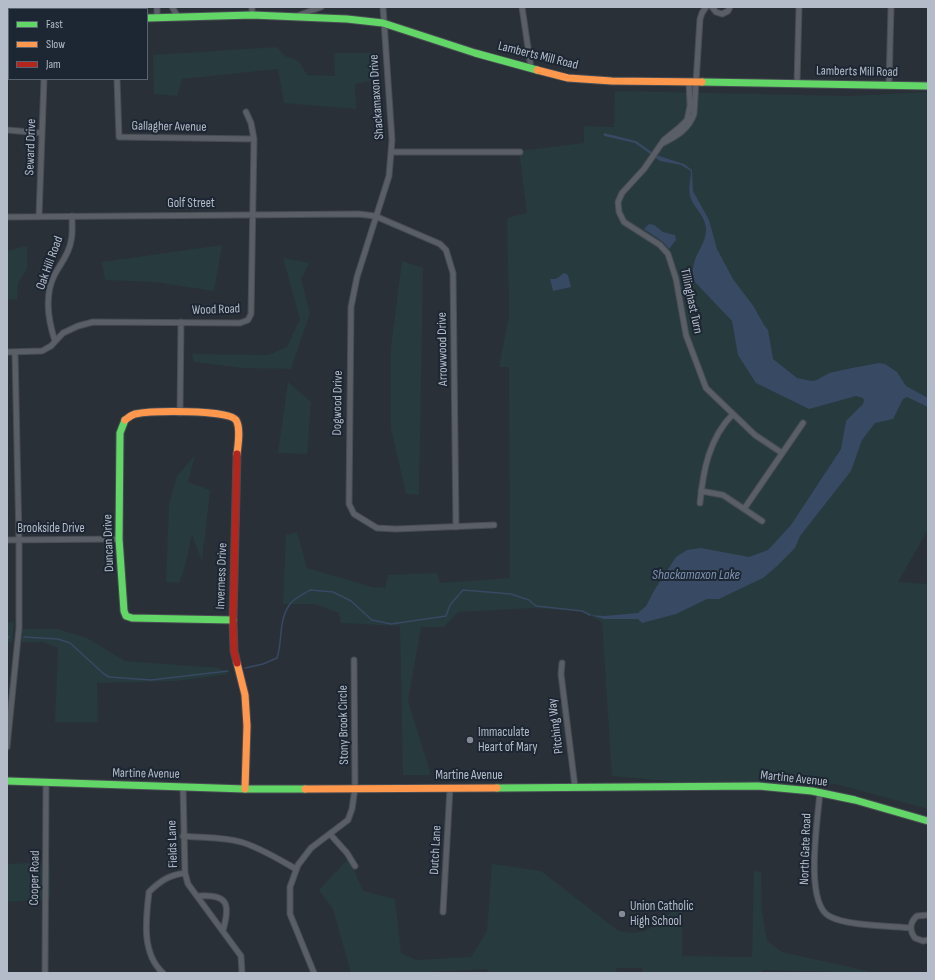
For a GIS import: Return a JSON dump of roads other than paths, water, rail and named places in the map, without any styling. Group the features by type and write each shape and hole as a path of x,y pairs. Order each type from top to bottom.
{"street":[{"path":"157,18 158,7"},
{"path":"172,7 178,17"},
{"path":"252,7 252,15"},
{"path":"294,17 321,7"},
{"name":"Shackamaxon Drive","path":"383,7 392,140 391,152 520,152"},
{"path":"522,7 530,68"},
{"name":"Tillinghast Turn","path":"706,7 700,19 687,120 660,144 644,169 622,193 618,202 619,212 624,222 660,245 668,254 676,279 686,335 708,391 755,434 782,453"},
{"path":"712,7 716,12 722,14 728,11 730,7"},
{"path":"797,83 799,7"},
{"path":"889,84 891,7"},
{"name":"Lamberts Mill Road","path":"148,18 252,15 347,19 383,23 475,53 568,78 612,82 889,84 928,86"},
{"name":"Seward Drive","path":"39,216 44,80"},
{"name":"Gallagher Avenue","path":"117,80 119,137 254,140"},
{"name":"Wood Road","path":"7,352 42,351 47,349 63,333 78,326 93,322 240,323 249,318 251,314 254,140 251,123 246,112"},
{"path":"7,130 42,133"},
{"name":"Dogwood Drive","path":"391,152 388,176 353,292 351,307 349,504 354,514 377,528 389,529 494,525"},
{"name":"Golf Street","path":"7,217 359,214 375,216"},
{"name":"Oak Hill Road","path":"55,341 49,317 48,293 54,275 69,249 72,232 72,216"},
{"name":"Arrowwood Drive","path":"375,216 440,244 446,250 451,264 453,273 456,527"},
{"path":"180,413 181,322"},
{"path":"7,747 19,628 19,540 15,352"},
{"name":"Duncan Drive","path":"180,413 136,414 130,416 123,423 120,433 120,539 124,611 126,616 132,618 232,620"},
{"name":"Inverness Drive","path":"180,413 229,416 234,418 238,428 232,620 234,651 245,696 247,726 245,789"},
{"path":"700,503 701,491 712,444 721,428 733,414"},
{"path":"744,508 803,423"},
{"path":"701,491 723,495 762,521"},
{"name":"Brookside Drive","path":"7,540 120,539"},
{"name":"Stony Brook Circle","path":"314,973 290,914 290,887 296,869 311,848 348,820 355,788 354,660"},
{"name":"Pitching Way","path":"562,663 561,674 575,787"},
{"name":"Martine Avenue","path":"7,781 46,784 245,789 758,786 820,792 855,800 928,821"},
{"name":"Cooper Road","path":"45,973 46,784"},
{"name":"Fields Lane","path":"183,787 183,836 185,873 188,884 241,956 242,973"},
{"name":"Dutch Lane","path":"443,912 450,788"},
{"name":"North Gate Road","path":"820,792 815,847 815,891 822,908 828,915 842,921 911,928"},
{"path":"330,834 344,849 355,866"},
{"path":"183,836 242,842 264,851 296,869"},
{"path":"163,973 151,955 147,943 149,892 159,882 172,875 185,873"},
{"path":"198,896 212,895 221,898 225,902 227,914 223,930"},
{"path":"928,915 917,916 912,922 911,928 915,938 923,941 928,940"}],"water":[{"name":"Shackamaxon Lake","path":"604,133 636,141 656,155 684,164 692,170 693,191 709,220 717,249 733,279 754,307 768,330 773,359 797,378 812,381 817,380 829,373 879,363 885,364 897,372 906,386 928,398 928,407 907,397 903,399 893,419 875,423 862,440 851,471 800,536 795,548 763,578 719,599 707,599 676,614 642,623 638,619 604,619 590,615 604,616 638,613 646,606 655,589 676,557 687,550 701,548 749,557 768,550 791,525 841,449 846,421 863,404 864,400 863,398 856,396 809,409 756,383 738,355 732,321 693,280 694,264 704,241 706,225 690,196 689,189 691,171 681,165 660,161 635,143 604,136"},
{"path":"649,224 654,225 663,232 675,235 676,240 669,249 663,242 644,229"},
{"path":"564,273 568,275 571,287 553,291 550,279 556,279"}],"waterway":[{"path":"245,668 263,664 277,658 282,623 286,610 294,600 310,590 333,592 351,601 372,620 391,624 446,616 450,605 463,590 511,594 529,600 536,606 582,611 590,615"},
{"path":"24,637 58,639 70,643 109,677 151,680 228,671"}],"place":[{"name":"Immaculate Heart of Mary","path":"470,740"},
{"name":"Union Catholic High School","path":"622,914"}]}
